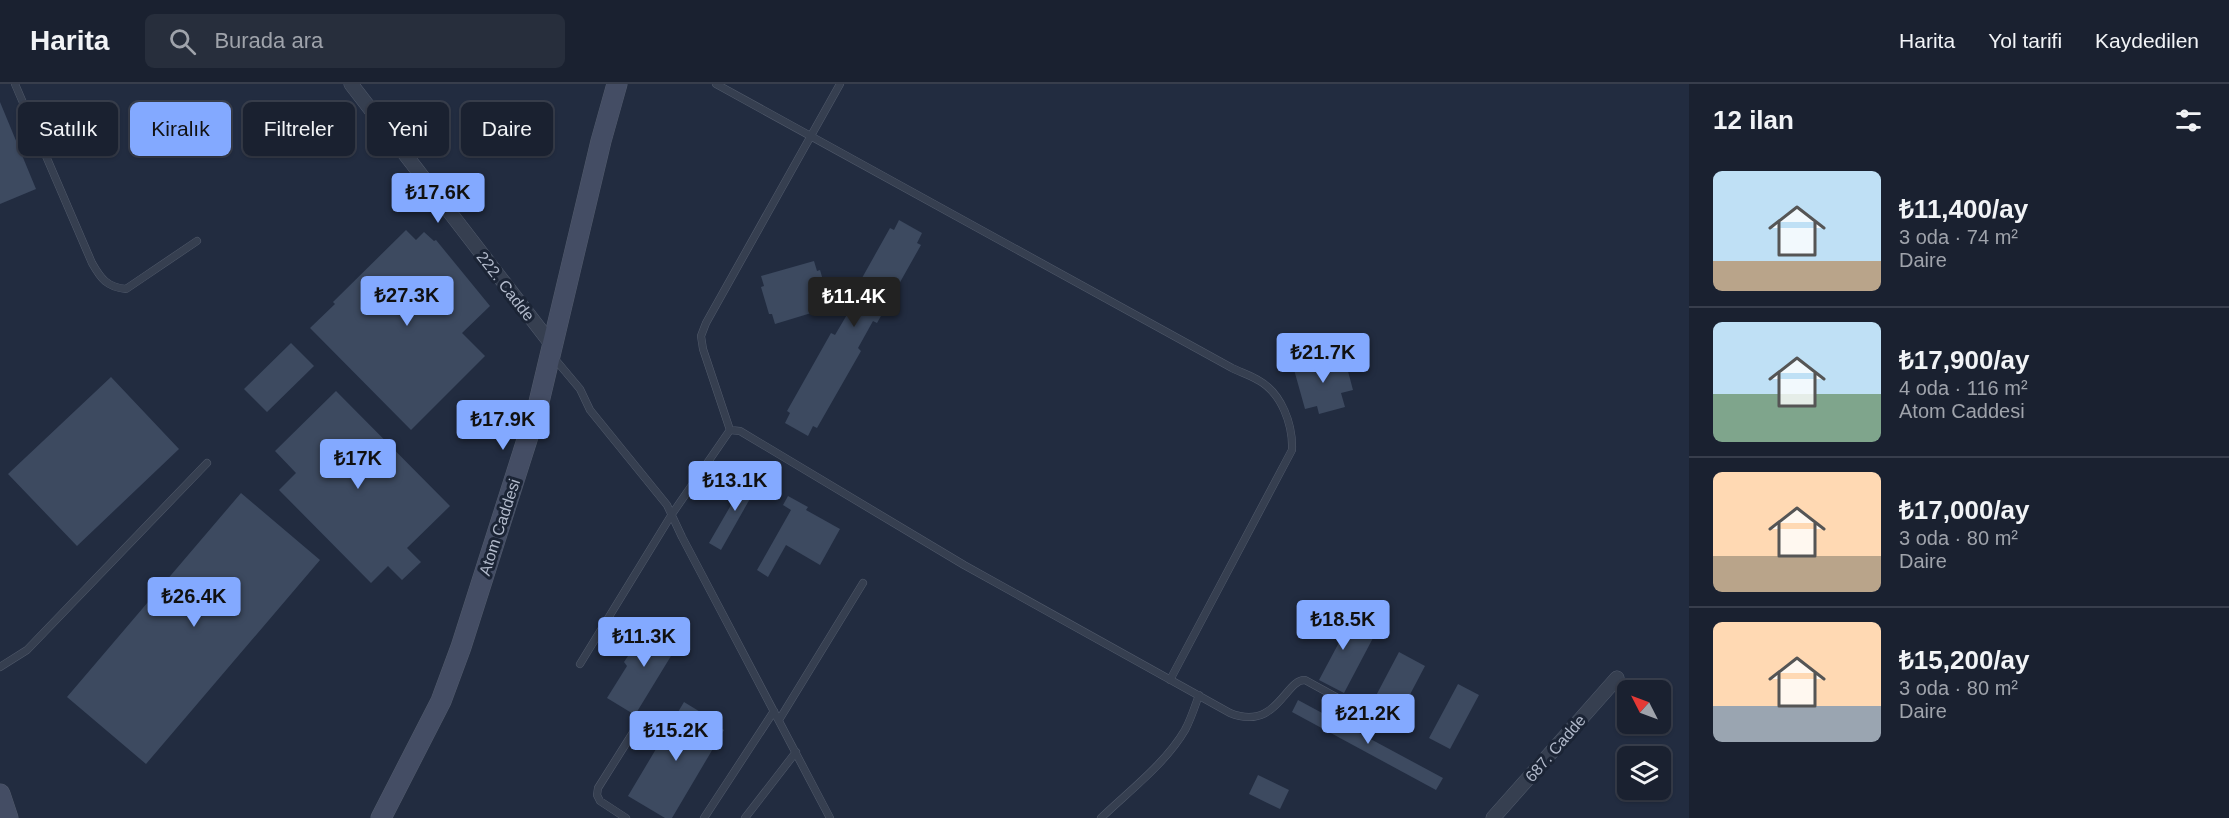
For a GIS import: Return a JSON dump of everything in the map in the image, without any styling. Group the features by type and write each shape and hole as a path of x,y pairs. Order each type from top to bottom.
{"street":[{"name":"222. Cadde","path":"351,84 551,349"},
{"name":"Atom Caddesi","path":"381,818 437,709 461,648 539,402 617,84"},
{"name":"687. Cadde","path":"1493,818 1617,678"},
{"path":"0,794 8,818"}],"lane":[{"path":"15,84 100,278 107,284 126,289 197,241"},
{"path":"716,84 1232,368 1257,379 1275,396 1288,417 1292,450 1170,680"},
{"path":"730,430 701,336 706,323 840,84"},
{"path":"551,349 580,389 590,410 667,505 830,818"},
{"path":"580,664 672,514 730,430"},
{"path":"730,430 740,431 964,565 1230,713 1245,717 1276,707 1294,682 1299,679 1347,703"},
{"path":"0,667 27,650 207,464"},
{"path":"779,720 863,583"},
{"path":"1101,818 1178,741 1187,727 1199,695"},
{"path":"704,818 774,711"},
{"path":"626,818 600,801 597,795 598,788 639,723"},
{"path":"745,818 796,752"}],"building":[{"path":"0,102 18,146 18,156 22,156 36,189 0,204"},
{"path":"899,220 922,233 917,243 921,245 877,323 873,321 858,348 861,351 817,428 813,426 808,436 785,423 790,413 787,411 831,333 835,335 855,301 848,303 890,228 894,230"},
{"path":"406,230 416,240 424,232 434,241 436,240 490,306 462,333 485,356 411,430 310,328"},
{"path":"814,261 817,271 820,270 831,307 775,324 772,314 769,314 761,287 764,286 761,276"},
{"path":"291,343 314,366 267,412 244,389"},
{"path":"1331,355 1333,363 1345,360 1353,390 1341,393 1345,407 1319,414 1317,406 1305,409 1293,366"},
{"path":"111,377 179,449 77,546 8,474"},
{"path":"336,391 450,506 407,548 421,562 402,580 388,566 371,583 279,490 296,473 275,451"},
{"path":"749,474 760,481 721,550 709,543"},
{"path":"241,493 320,560 146,764 67,697"},
{"path":"788,496 808,507 806,510 840,529 820,565 786,545 768,577 757,570 791,510 783,505"},
{"path":"1322,607 1347,620 1345,624 1373,638 1344,693 1319,680 1343,635 1316,620"},
{"path":"654,621 682,638 635,715 607,698 627,666 624,662 630,653 635,653"},
{"path":"1399,652 1425,666 1396,721 1370,707"},
{"path":"1458,684 1479,695 1450,749 1429,738"},
{"path":"1298,700 1443,778 1436,790 1292,712"},
{"path":"684,702 702,713 700,716 724,730 672,818 665,818 628,796"},
{"path":"1258,775 1289,790 1280,809 1249,794"}]}
